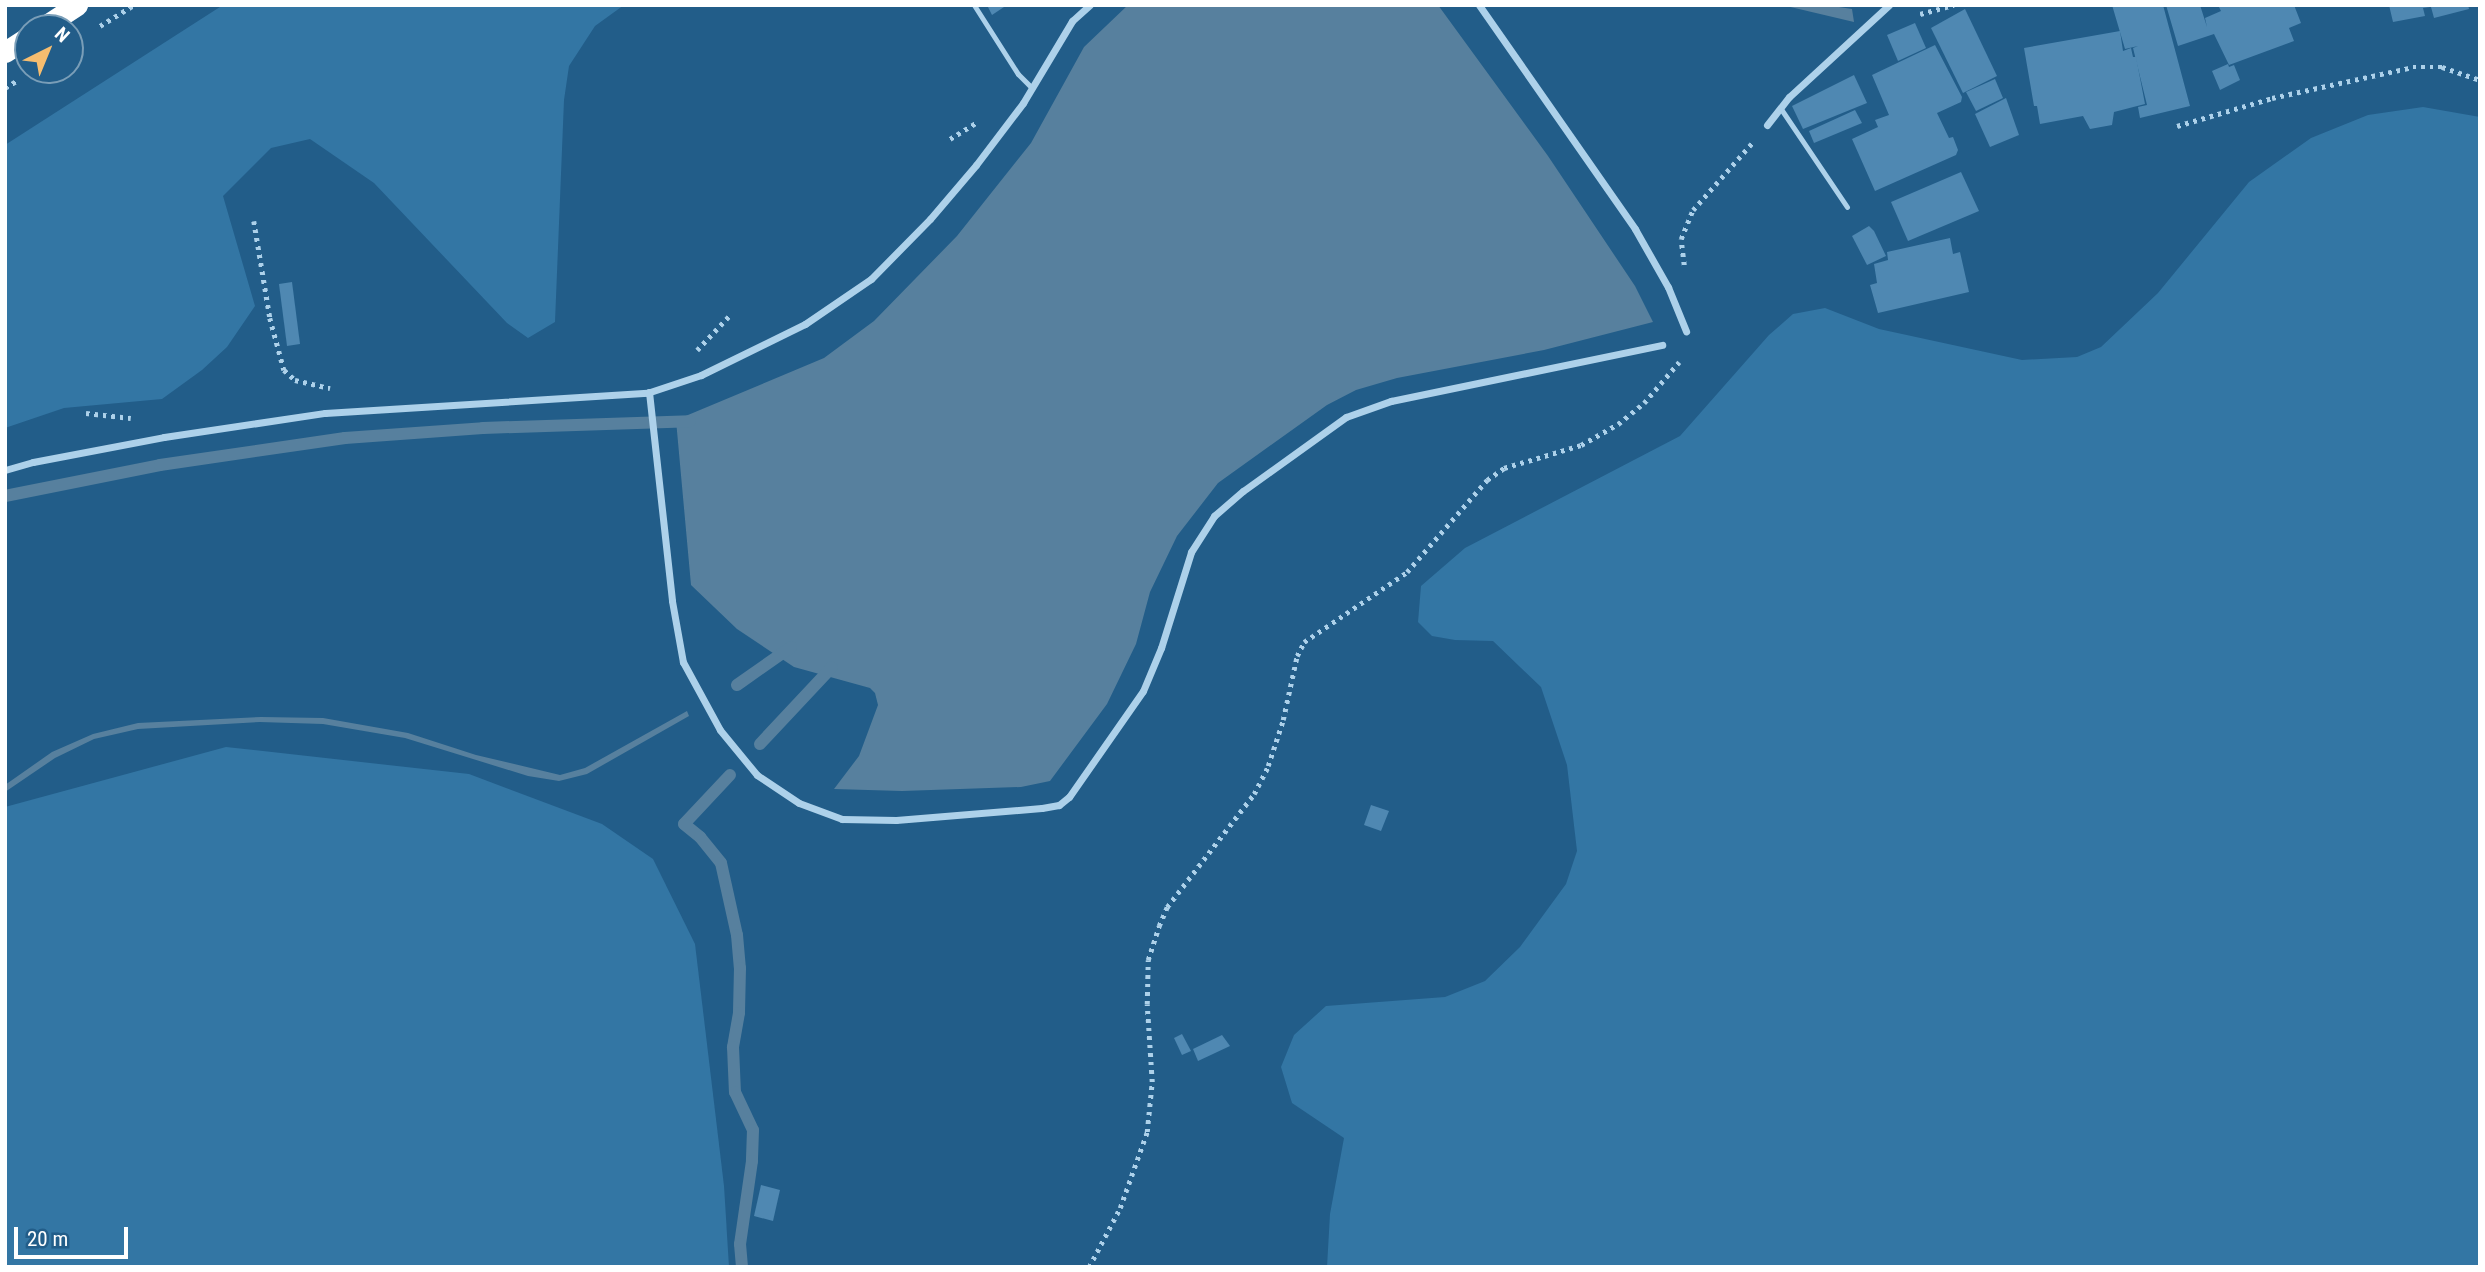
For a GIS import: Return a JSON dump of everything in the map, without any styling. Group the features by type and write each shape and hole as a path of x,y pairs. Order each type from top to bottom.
{"street":[{"path":"5,470 33,462 164,437 325,413 649,392 701,375 805,324 871,279 930,219 976,165 1032,88 1072,21 1090,5"},
{"path":"1479,5 1635,229 1668,287 1686,331"},
{"path":"1767,125 1889,5"},
{"path":"649,392 672,601 683,662 720,730 757,775 799,803 842,819 896,820 1042,808 1059,805 1069,797 1143,691 1161,648 1191,552 1214,516 1243,491 1346,417 1391,401 1661,345"}],"lane":[{"path":"974,5 1018,74 1032,88"},
{"path":"1781,109 1847,207"}],"path":[{"path":"1920,14 1954,5"},
{"path":"2177,126 2272,98 2413,66 2442,67 2480,80"},
{"path":"1686,272 1681,239 1693,210 1767,125"},
{"path":"254,221 271,318 284,370 295,380 336,389 350,397 361,410"},
{"path":"1089,1267 1120,1208 1147,1132 1152,1082 1147,1004 1148,960 1159,926 1167,907 1254,794 1268,766 1283,720 1297,656 1304,642 1407,572 1488,480 1504,468 1581,445 1627,417 1670,375 1685,354 1686,331"}],"shaded area":[{"path":"223,5 624,5 595,26 569,66 564,100 555,322 528,338 507,323 374,183 310,139 271,148 223,196 255,306 227,347 202,370 162,399 64,408 5,428 5,145"},
{"path":"1128,5 1438,5 1548,156 1635,286 1653,322 1544,350 1397,378 1356,390 1327,405 1218,483 1177,536 1150,592 1136,644 1107,704 1050,781 1021,787 902,791 834,789 859,756 878,705 875,693 870,688 794,667 737,629 691,585 676,420 824,358 874,321 957,236 1031,143 1084,47"},
{"path":"1782,5 1826,5 1852,9 1854,22"},
{"path":"2423,107 2480,117 2480,1267 1327,1267 1330,1214 1344,1138 1292,1103 1281,1067 1294,1035 1326,1006 1445,997 1485,981 1520,947 1566,884 1577,851 1567,765 1541,687 1493,641 1455,640 1432,636 1418,622 1421,586 1465,548 1680,436 1769,335 1793,314 1825,308 1879,329 2022,360 2077,357 2101,347 2158,293 2249,182 2311,138 2368,115"},
{"path":"687,711 689,716 587,774 559,781 528,776 405,738 323,724 260,722 138,729 94,739 55,758 5,792 5,785 52,752 93,734 138,723 261,717 323,718 408,733 476,755 560,775 585,768"},
{"path":"226,747 469,774 602,824 653,859 695,944 724,1186 729,1267 5,1267 5,807"}],"building":[{"path":"987,5 1007,5 992,15"},
{"path":"2112,5 2163,5 2190,106 2140,118 2138,107 2147,105 2133,48 2138,46 2125,49"},
{"path":"2166,5 2200,5 2207,27 2205,18 2221,11 2218,5 2294,5 2301,23 2289,28 2294,41 2229,65 2214,34 2178,46"},
{"path":"2389,5 2430,7 2423,8 2425,16 2393,22"},
{"path":"2468,5 2469,9 2434,18 2431,7"},
{"path":"1965,9 1997,76 1963,93 1931,28"},
{"path":"1915,23 1926,48 1898,61 1887,35"},
{"path":"2120,31 2123,51 2131,48 2133,57 2136,57 2145,104 2114,112 2112,125 2090,129 2083,116 2040,124 2037,106 2034,106 2024,48"},
{"path":"1935,45 1962,97 1961,102 1937,113 1949,138 1953,137 1958,150 1956,155 1875,191 1852,139 1878,127 1875,120 1889,115 1872,75"},
{"path":"2228,64 2229,67 2234,65 2240,80 2220,90 2212,71"},
{"path":"1854,75 1867,103 1803,129 1792,106"},
{"path":"1995,79 2003,98 1976,111 1966,92"},
{"path":"2006,98 2019,135 1990,147 1975,114"},
{"path":"1855,110 1862,123 1814,143 1809,131"},
{"path":"1961,172 1979,211 1908,241 1891,202"},
{"path":"1869,226 1886,256 1867,265 1852,236"},
{"path":"1950,238 1953,254 1960,252 1969,292 1878,313 1870,285 1877,283 1874,264 1888,260 1887,252"},
{"path":"292,282 300,344 287,346 279,284"},
{"path":"1371,805 1389,811 1381,831 1364,825"},
{"path":"1182,1034 1191,1051 1182,1055 1174,1038"},
{"path":"1222,1035 1230,1046 1198,1061 1193,1049"},
{"path":"761,1185 780,1190 773,1221 754,1216"}],"waterway":[{"path":"5,496 160,465 345,438 483,428 690,421"},
{"path":"737,685 791,647"},
{"path":"760,744 832,667"},
{"path":"730,775 684,824 700,837 721,863 737,935 740,968 739,1013 733,1047 735,1092 753,1130 752,1161 740,1244 742,1267"}]}
